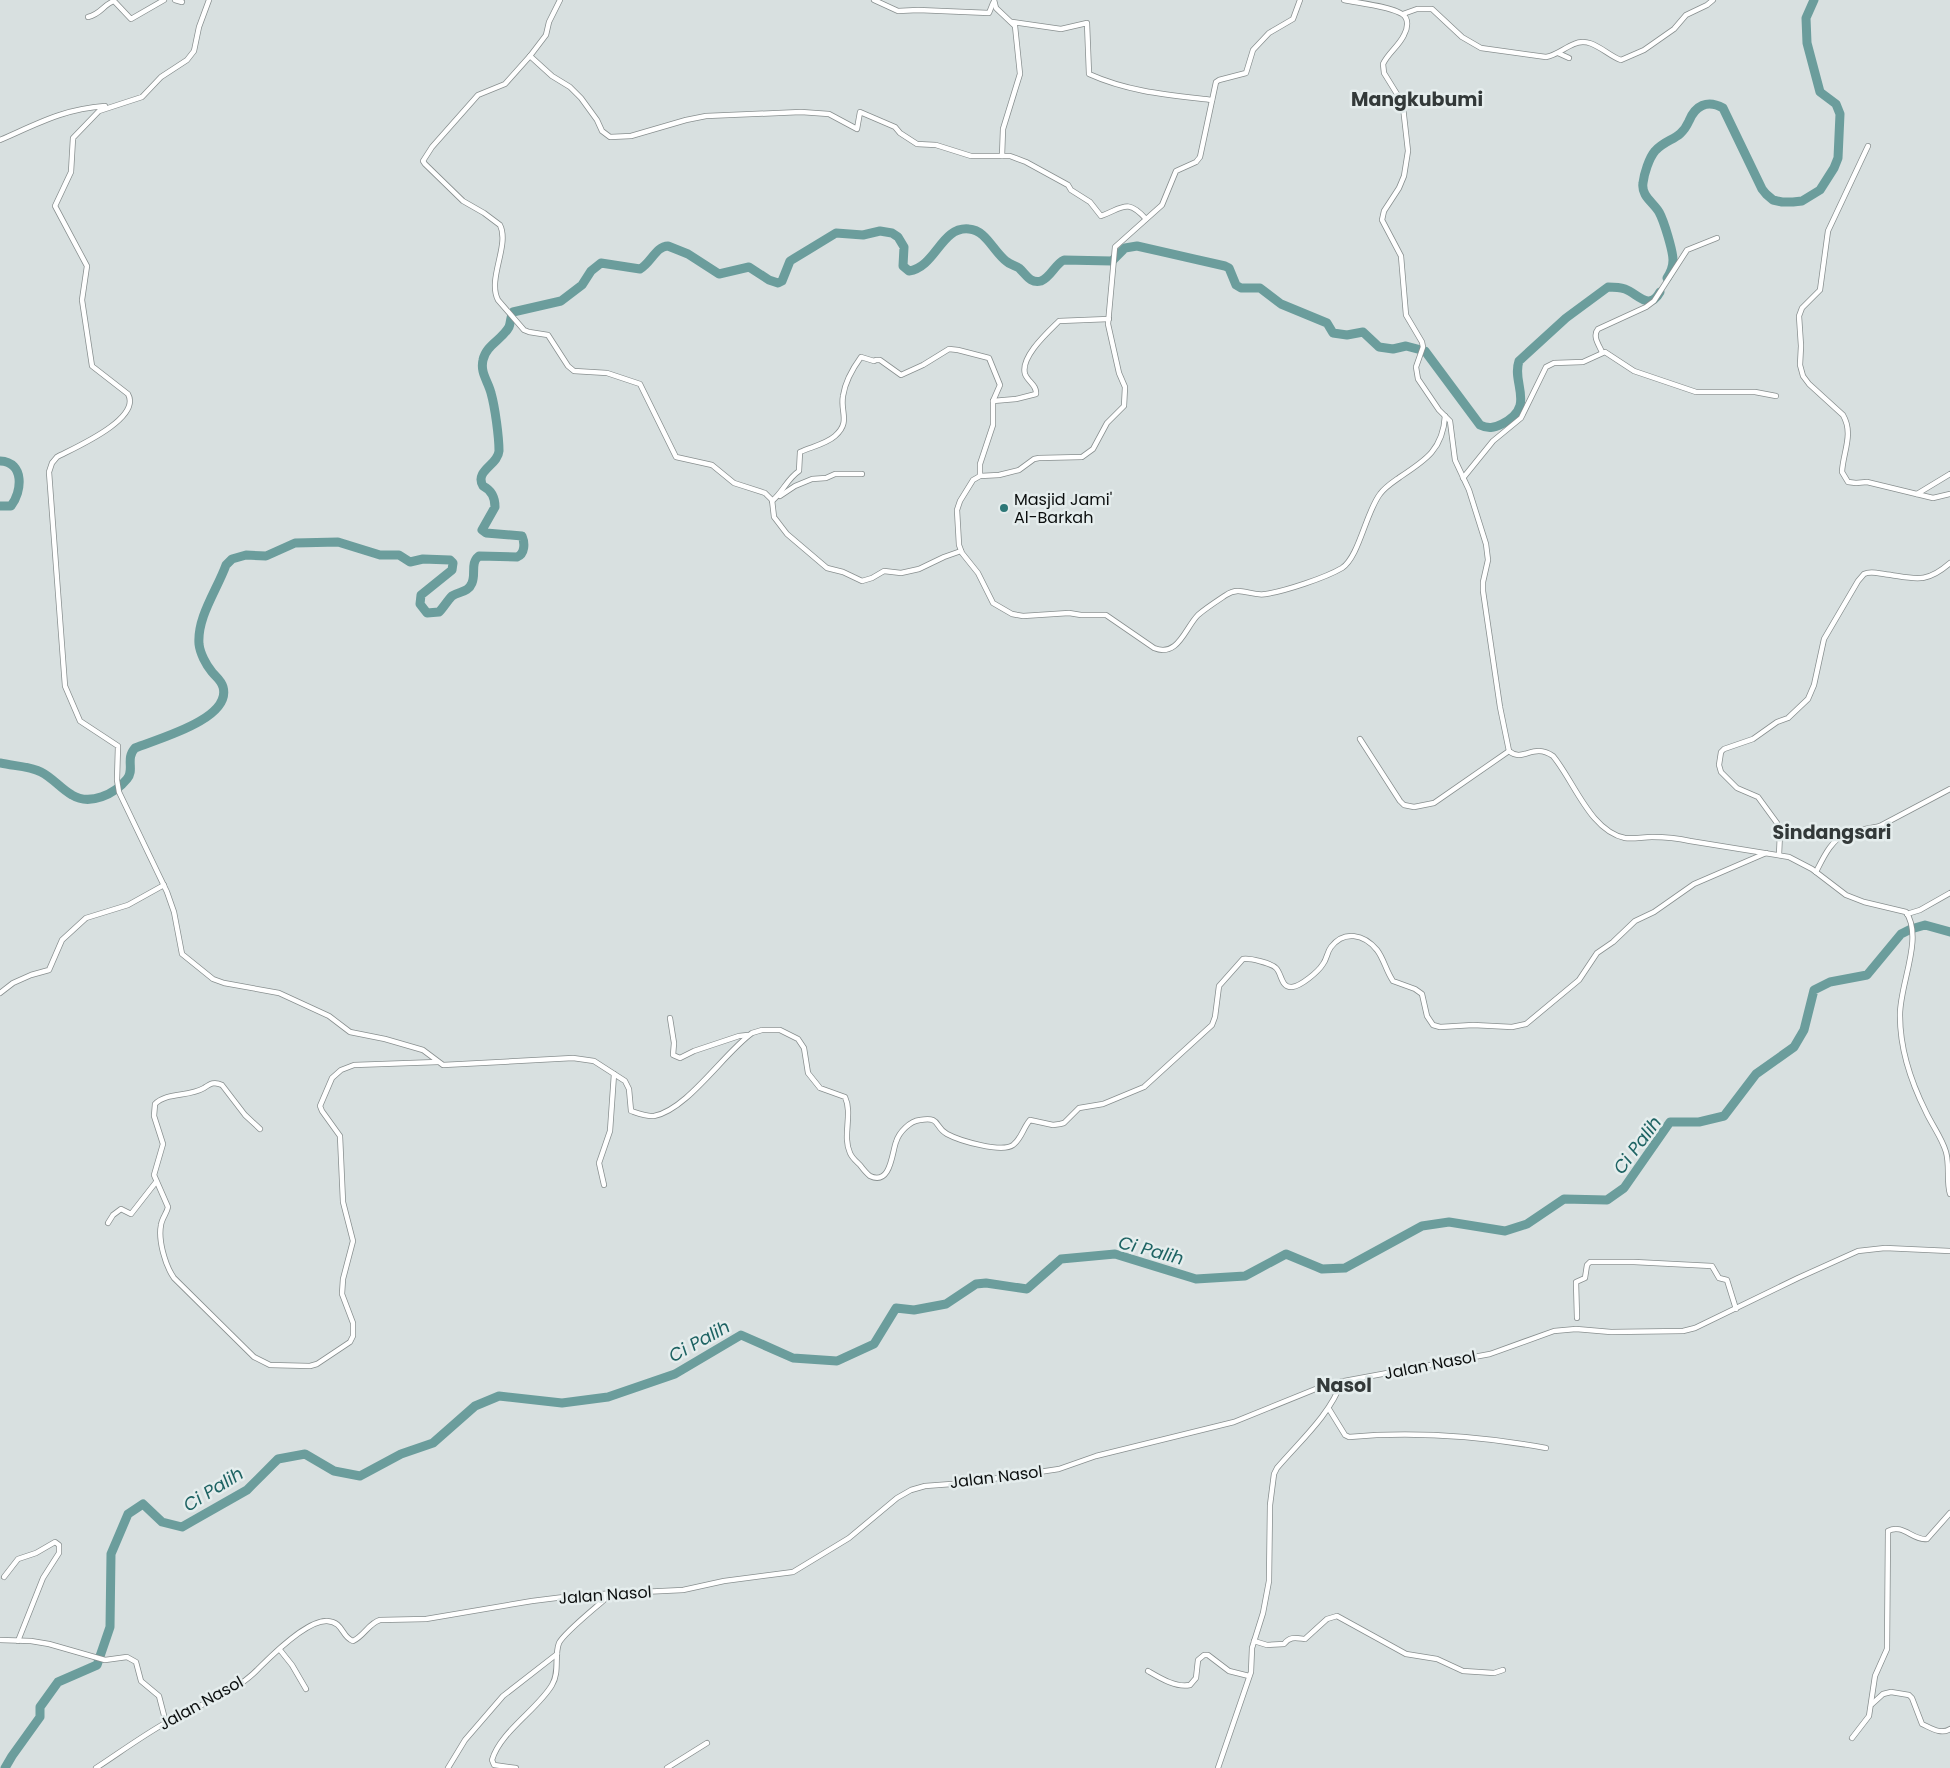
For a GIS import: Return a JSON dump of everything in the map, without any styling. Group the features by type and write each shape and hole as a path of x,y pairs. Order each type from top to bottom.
{"street":[{"path":"88,17 98,14 110,2 114,1 131,19 164,0"},
{"path":"175,0 182,2"},
{"path":"209,0 199,27 194,51 182,64 161,77 142,97 99,111 73,138 71,172 55,206 87,266 82,300 92,366 128,394 130,399 130,404 119,422 54,460 50,467 65,686 80,721 118,746 119,792 164,885 174,912 182,954 213,979 224,983 279,993 330,1016 350,1032 385,1039 423,1050 438,1062"},
{"path":"560,0 549,22 546,35 530,56 505,84 478,95 432,147 423,160 463,201 500,225 503,240 496,270 496,294 498,300 526,331 548,335 568,366 574,371 607,373 640,384 676,457 712,465 734,483 764,492 772,501 774,517 782,528 827,568 843,572 860,581 872,578 884,571 906,572 923,568 944,556 961,551"},
{"path":"874,0 882,2 898,12 918,10 989,13 994,1"},
{"path":"1300,0 1292,19 1269,33 1254,50 1246,73 1217,80 1200,157 1196,162 1174,173 1162,205 1116,245 1113,256 1109,319 1110,338 1116,357 1118,373 1125,386 1125,404 1107,423 1093,449 1078,458 1034,459 1019,470 999,475 980,476 972,481 957,510 961,551 978,573 984,589 993,602 1012,614 1021,616 1069,613 1106,615 1154,648 1167,650 1175,646 1199,615 1231,592 1240,590 1260,595 1270,594 1295,587 1344,566 1358,543 1370,510 1380,493 1429,457 1443,434 1445,416"},
{"path":"1344,0 1385,8 1403,14 1417,9 1432,9 1462,37 1481,48 1546,57 1558,53 1575,43 1587,42 1606,50 1618,59 1626,59 1645,49 1674,29 1686,15 1713,0"},
{"path":"994,1 996,8 1012,22 1015,28 1020,74 1003,129 1002,156"},
{"path":"1403,14 1407,26 1405,33 1397,47 1385,59 1383,69 1403,108 1408,151 1404,176 1399,188 1384,210 1382,220 1401,256 1406,315 1421,339 1423,347 1416,367 1418,379 1451,424 1455,460 1469,490 1486,544 1488,560 1483,591 1500,707 1509,751 1518,755 1540,750 1546,751 1553,756 1594,818 1614,835 1635,839 1676,838 1789,857 1816,872 1835,888 1855,899 1902,911 1908,916 1914,944 1901,1003 1902,1038 1907,1066 1913,1083 1943,1143 1949,1165 1950,1194"},
{"path":"1012,22 1062,28 1087,23 1089,31 1089,74 1111,84 1136,90 1212,100"},
{"path":"1558,53 1569,58"},
{"path":"530,56 552,76 570,87 581,98 604,134 614,138 631,136 698,117 801,112 829,114 858,129 860,112 895,127 900,133 917,144 936,145 971,156 1002,156 1020,159 1068,185 1071,190 1090,202 1101,216 1119,207 1127,206 1138,210 1146,219"},
{"path":"0,140 51,117 91,108 113,106"},
{"path":"1868,146 1828,231 1820,290 1800,311 1799,323 1802,346 1800,365 1803,376 1809,384 1846,420 1849,431 1842,466 1845,479 1851,483 1867,482 1932,498 1950,494"},
{"path":"1602,352 1596,337 1598,329 1646,307 1654,301 1687,250 1717,238"},
{"path":"993,401 1016,399 1036,394 1036,388 1024,373 1025,363 1043,337 1059,321 1109,319"},
{"path":"772,501 780,494 791,476 799,471 800,452 829,440 839,432 845,418 842,399 844,392 852,371 861,357 874,361 880,360 901,375 931,361 949,349 986,356 990,360 1000,383 993,401 993,425 980,464 980,476"},
{"path":"1463,478 1493,441 1521,418 1546,367 1554,364 1587,361 1602,352 1609,354 1639,373 1696,392 1756,392 1776,396"},
{"path":"772,501 795,486 811,480 826,478 834,474 862,474"},
{"path":"1916,494 1950,474"},
{"path":"1779,855 1780,833 1777,823 1758,797 1737,788 1721,772 1718,765 1721,752 1724,749 1751,740 1776,722 1788,718 1808,699 1814,685 1824,638 1864,574 1873,572 1923,579 1934,576 1950,563"},
{"path":"1360,739 1400,802 1414,807 1434,803 1509,751"},
{"path":"1816,872 1829,849 1841,836 1880,826 1950,789"},
{"path":"670,1018 674,1043 673,1054 680,1058 694,1051 758,1030 780,1030 798,1039 804,1048 808,1073 820,1088 843,1095 846,1100 848,1109 848,1142 851,1156 866,1172 874,1177 878,1177 889,1168 896,1140 908,1125 916,1121 931,1119 937,1122 946,1134 994,1149 1005,1148 1015,1144 1030,1120 1053,1125 1060,1124 1079,1108 1103,1104 1144,1087 1212,1025 1215,1017 1219,986 1243,959 1252,959 1273,966 1283,983 1288,987 1294,987 1321,967 1334,944 1344,937 1354,935 1376,949 1393,980 1416,989 1422,994 1427,1016 1433,1025 1440,1027 1473,1025 1520,1026 1534,1020 1579,980 1597,953 1635,921 1654,912 1694,884 1766,853"},
{"path":"0,994 13,984 31,975 49,970 60,943 86,918 128,905 164,885"},
{"path":"1908,916 1950,893"},
{"path":"260,1129 220,1083 214,1083 196,1092 157,1101 153,1112 163,1144 155,1171 156,1182 168,1207 161,1226 161,1238 169,1269 174,1278 248,1352 260,1361 270,1365 306,1367 317,1364 350,1342 354,1331 342,1294 343,1280 353,1241 343,1202 340,1136 322,1111 321,1102 335,1075 350,1066 366,1064 438,1062 449,1065 581,1058 594,1061 625,1082 628,1086 631,1111 655,1115 682,1102 750,1034"},
{"path":"604,1185 599,1163 610,1131 614,1074"},
{"path":"1943,1143 1950,1142"},
{"path":"108,1223 113,1215 122,1208 132,1214 156,1182"},
{"name":"Jalan Nasol","path":"96,1768 166,1723 244,1681 313,1624 326,1621 341,1626 349,1640 353,1641 361,1636 373,1622 380,1620 426,1619 532,1601 606,1594 683,1590 793,1572 849,1538 882,1509 911,1490 938,1484 966,1483 1059,1469 1096,1456 1234,1422 1318,1387 1490,1354 1554,1331 1576,1329 1611,1332 1683,1331 1695,1328 1858,1251 1885,1248 1950,1252"},
{"path":"1577,1318 1576,1282 1585,1278 1587,1265 1590,1262 1712,1266 1719,1278 1727,1280 1736,1309"},
{"path":"1218,1768 1251,1670 1254,1641 1263,1613 1269,1581 1270,1505 1274,1474 1277,1468 1328,1409 1338,1394 1342,1382"},
{"path":"1328,1409 1347,1437 1426,1433 1498,1439 1546,1448"},
{"path":"1852,1738 1867,1720 1872,1704 1875,1676 1888,1643 1888,1531 1901,1529 1919,1539 1927,1539 1950,1513"},
{"path":"4,1577 18,1559 36,1553 55,1542 59,1544 59,1553 43,1578 18,1641"},
{"path":"516,1768 496,1767 493,1763 493,1757 499,1746 522,1718 553,1684 560,1642 604,1600 606,1594"},
{"path":"1254,1641 1270,1645 1284,1644 1287,1639 1294,1637 1307,1638 1327,1619 1337,1616 1406,1654 1436,1659 1463,1671 1494,1673 1503,1670"},
{"path":"0,1640 49,1644 105,1660 127,1657 136,1662 141,1681 159,1696 166,1723"},
{"path":"280,1650 292,1665 306,1690"},
{"path":"448,1768 465,1740 499,1701 557,1654"},
{"path":"1148,1671 1164,1680 1182,1686 1190,1685 1196,1678 1198,1660 1208,1655 1229,1671 1249,1676"},
{"path":"1872,1704 1883,1694 1891,1692 1909,1694 1922,1724 1940,1732 1950,1729"},
{"path":"667,1768 707,1743"}],"waterway":[{"path":"1667,278 1673,265 1672,250 1661,216 1644,192 1644,179 1649,162 1655,151 1678,136 1695,111 1702,105 1712,104 1723,108 1762,189 1773,200 1782,202 1802,201 1820,190 1834,168 1838,158 1840,114 1836,104 1820,92 1807,43 1806,18 1814,0"},
{"path":"0,763 36,770 49,777 72,795 79,798 94,799 109,794 127,779 130,772 132,752 135,748 191,726 216,709 223,698 223,687 204,659 199,644 199,634 208,604 226,565 232,559 246,555 266,556 295,543 338,542 380,555 399,555 410,562 423,559 450,560 453,563 452,570 421,595 420,604 427,613 439,612 452,596 468,589 473,580 474,565 479,556 520,556 524,548 522,536 486,533 482,530 495,507 492,494 483,486 482,476 498,456 499,451 494,406 490,389 483,373 483,360 487,350 506,332 513,312 561,301 582,285 591,271 601,263 640,269 660,249 668,246 688,254 719,274 749,267 769,280 778,283 782,281 790,261 836,233 863,235 880,231 892,233 898,237 904,247 903,266 909,271 918,268 926,262 952,234 959,230 969,229 980,233 1001,257 1019,268 1028,278 1037,282 1044,279 1064,260 1112,261 1125,248 1137,246 1225,266 1229,268 1236,285 1241,288 1260,288 1281,304 1327,323 1333,333 1347,335 1363,332 1379,347 1393,349 1406,346 1425,351 1480,425 1488,427 1502,424 1518,410 1521,402 1517,370 1519,361 1566,318 1608,287 1625,289 1647,301 1652,301 1660,292"},
{"path":"0,461 14,466 19,479 15,500 11,506 0,506"},
{"name":"Ci Palih","path":"5,1768 40,1717 40,1707 58,1682 97,1665 110,1627 111,1554 128,1514 143,1504 162,1522 182,1527 247,1490 278,1459 305,1454 334,1471 360,1476 401,1454 433,1443 475,1406 499,1396 562,1403 608,1397 675,1374 741,1335 793,1358 837,1361 874,1344 896,1308 914,1310 946,1304 976,1284 986,1283 1027,1289 1061,1259 1115,1254 1196,1279 1245,1276 1286,1254 1322,1269 1345,1268 1422,1226 1449,1222 1505,1231 1527,1224 1564,1199 1607,1200 1624,1188 1670,1122 1699,1122 1724,1116 1756,1074 1794,1047 1804,1030 1814,990 1830,982 1867,975 1901,934 1911,929 1925,925 1950,932"}],"place":[{"name":"Masjid Jami' Al-Barkah","path":"1004,508"}],"district":[{"name":"Mangkubumi","path":"1417,99"},
{"name":"Sindangsari","path":"1832,832"},
{"name":"Nasol","path":"1344,1385"}]}
